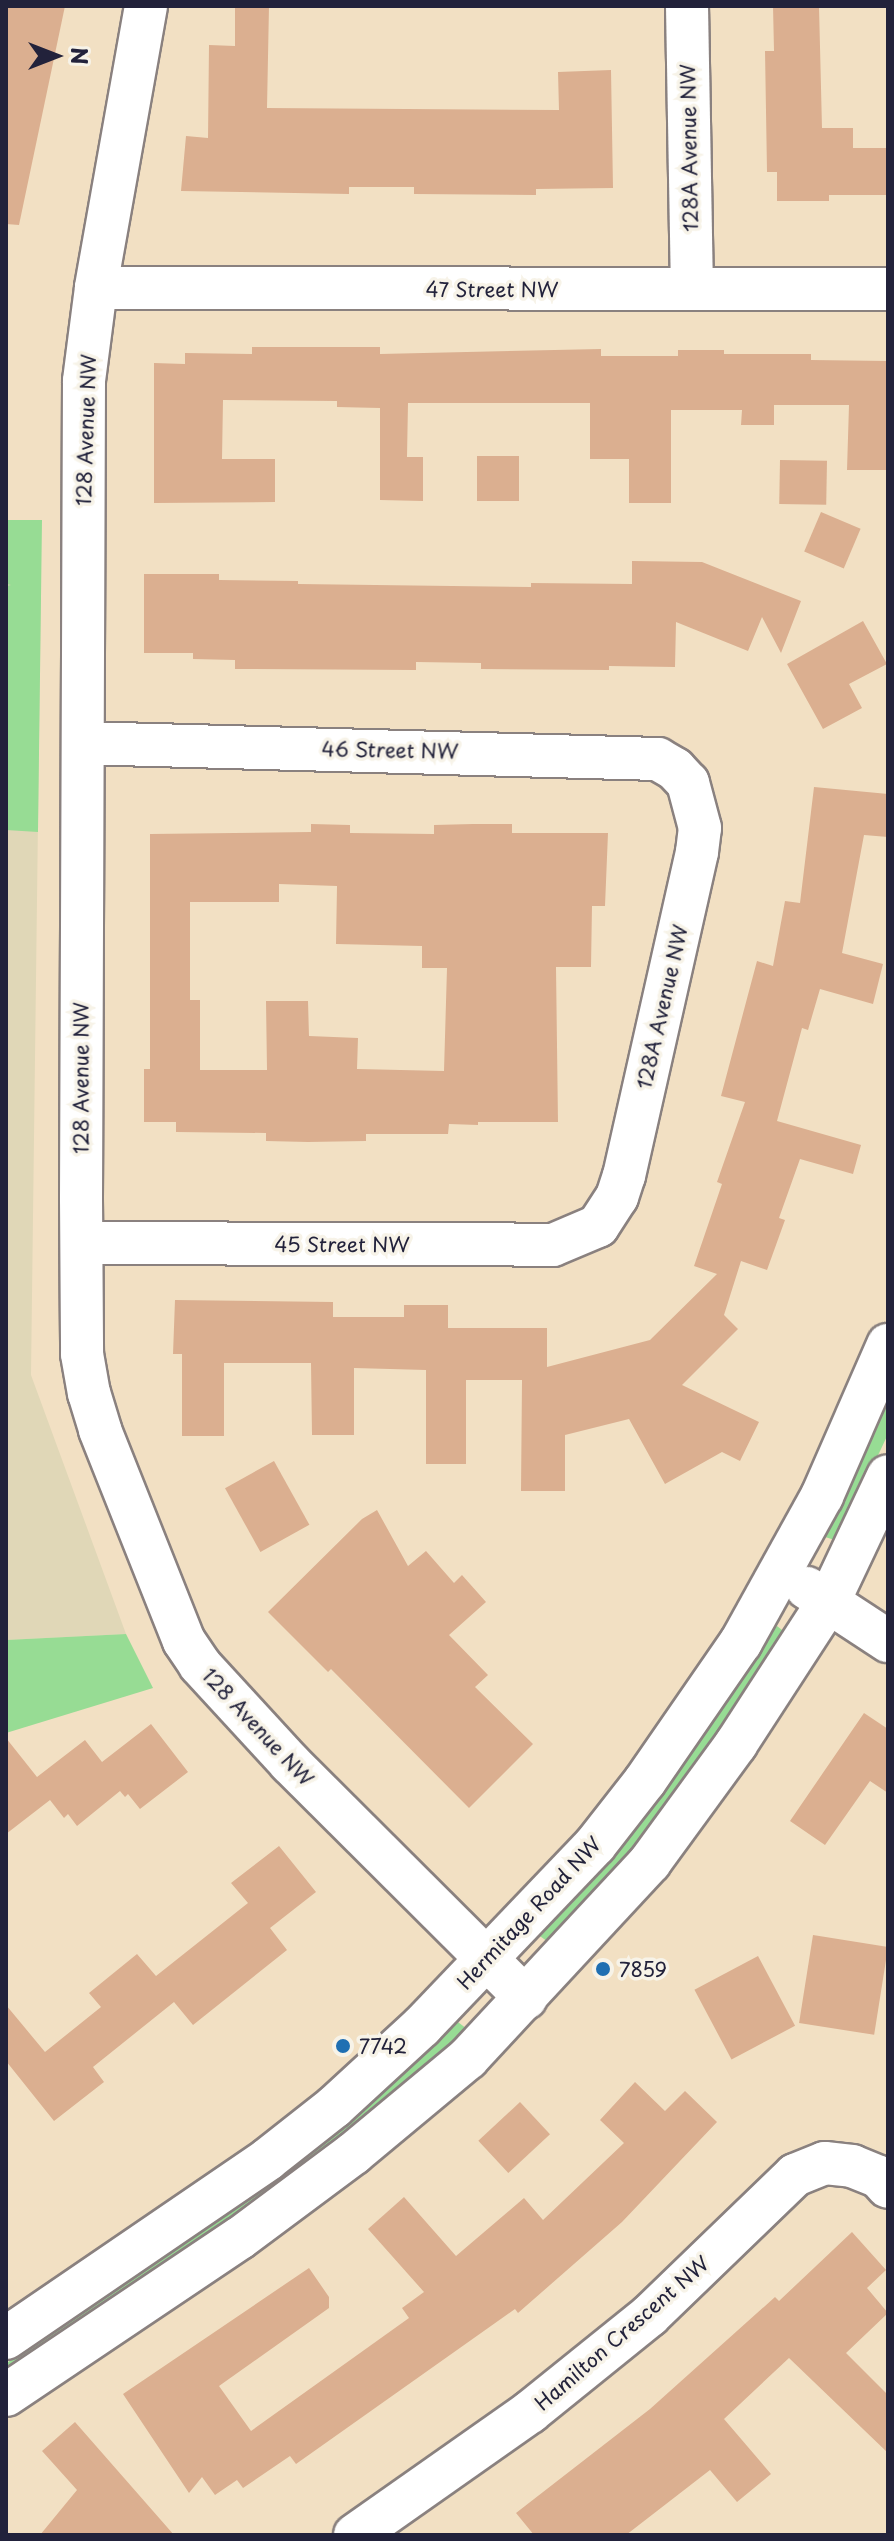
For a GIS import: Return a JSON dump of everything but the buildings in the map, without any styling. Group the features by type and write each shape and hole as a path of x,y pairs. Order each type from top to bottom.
{"street":[{"name":"128 Avenue NW","path":"146,6 96,288 84,381 82,1354 89,1393 100,1430 184,1641 230,1701 526,1998"},
{"name":"128A Avenue NW","path":"687,6 692,289"},
{"name":"47 Street NW","path":"96,288 888,289"},
{"name":"46 Street NW","path":"83,743 634,756 658,759 675,769 688,783"},
{"name":"128A Avenue NW","path":"598,1226 617,1197 624,1176 697,852 700,828 688,783"},
{"name":"45 Street NW","path":"82,1243 553,1245 598,1226"},
{"name":"Hermitage Road NW","path":"6,2338 268,2159 334,2107 488,1959 595,1845 645,1781 741,1642 822,1496 888,1345"},
{"path":"6,2395 240,2238 354,2153 468,2058 526,1998 650,1862 736,1744 829,1601 888,1476"},
{"path":"782,1572 888,1641"},
{"name":"Hamilton Crescent NW","path":"355,2535 530,2412 649,2316 795,2175 825,2163 852,2166 879,2177 888,2187"}],"shaded area":[{"path":"6,584 41,584 31,1375 126,1634 6,1640"}],"green space":[{"path":"6,520 42,520 38,832 6,830 6,586 11,585 6,584"},
{"path":"888,1380 888,1434 838,1541 825,1537 827,1518"},
{"path":"777,1626 787,1634 676,1799 551,1944 537,1934 760,1640"},
{"path":"126,1634 153,1688 6,1733 6,1640"},
{"path":"454,2019 467,2029 462,2038 347,2138 14,2373 7,2363"}],"place":[{"name":"7859","path":"603,1969"},
{"name":"7742","path":"343,2046"}]}
